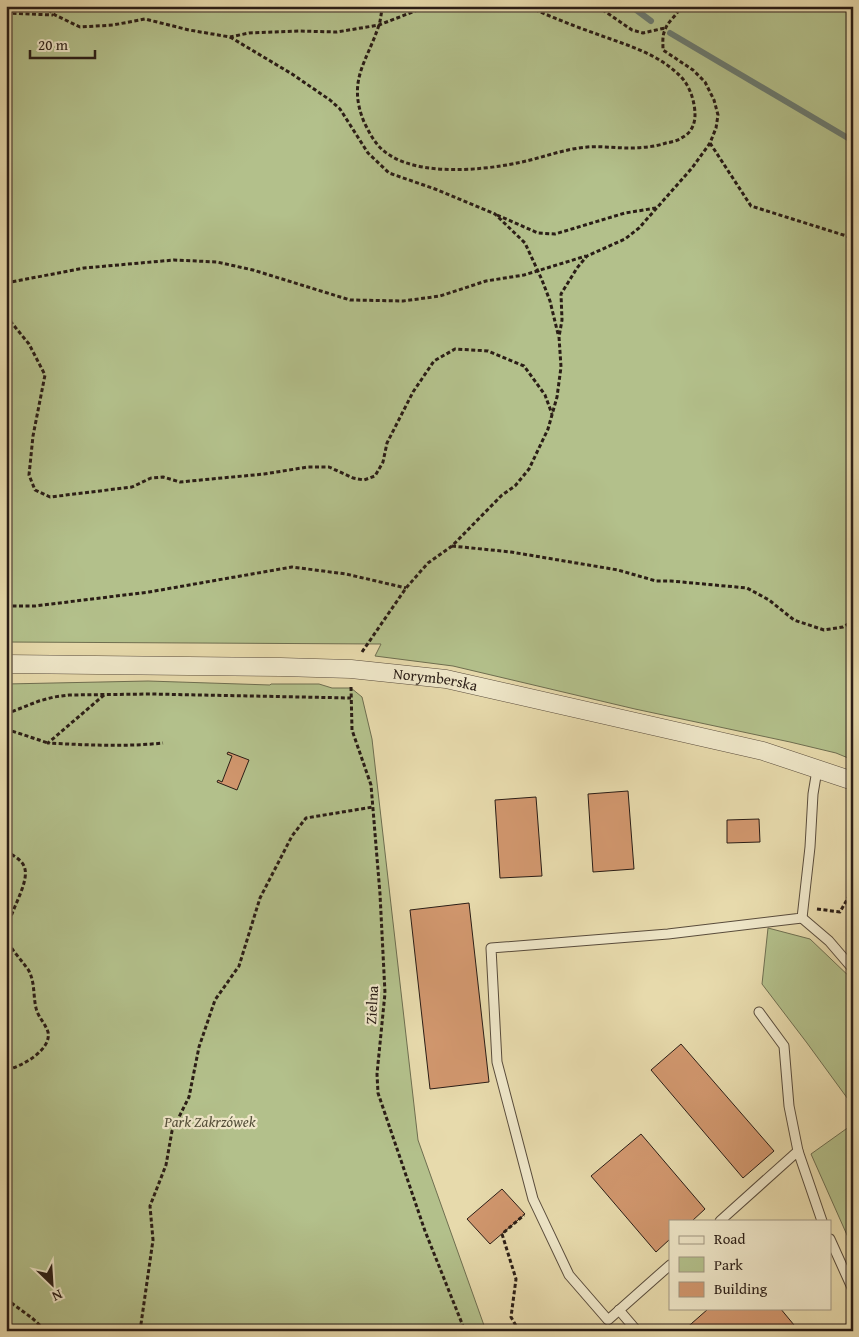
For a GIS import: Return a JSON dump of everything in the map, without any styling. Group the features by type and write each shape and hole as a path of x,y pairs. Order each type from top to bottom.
{"street":[{"name":"Norymberska","path":"6,664 281,666 351,669 446,679 763,751 853,781"}],"lane":[{"path":"817,770 813,794 803,913 853,969"},
{"path":"669,1265 608,1320 569,1276 533,1199 497,1062 491,948 668,934 803,913"},
{"path":"759,1012 784,1046 789,1106 798,1151 822,1220"},
{"path":"721,1220 798,1151"},
{"path":"832,1243 853,1290"},
{"path":"620,1310 637,1331"}],"path":[{"path":"6,23 7,13 11,6"},
{"path":"43,6 55,15 80,26 113,25 144,19 189,30 230,37 250,33 337,32 379,25 428,6"},
{"path":"383,6 379,25 362,66 357,93 358,105 366,126 378,145 393,158 411,165 429,168 488,168 520,163 549,154 580,148 628,148 660,145 684,137 690,131 694,123 692,98 685,83 675,71 652,56 628,45 527,6"},
{"path":"597,6 632,30 643,33 665,28"},
{"path":"679,12 680,6"},
{"path":"6,283 84,268 174,260 217,262 253,270 350,300 404,302 440,296 486,282 524,275 586,256 624,239 639,228 692,168 710,143 716,128 718,115 714,100 705,82 693,70 663,50 665,28 687,6"},
{"path":"7,13 55,15"},
{"path":"230,37 292,74 330,100 340,109 368,153 389,173 435,189 538,233 555,234 625,213 657,208"},
{"path":"710,143 750,206 853,238"},
{"path":"494,214 525,243 550,301 559,337"},
{"path":"351,669 406,588 428,563 452,546 502,495 515,486 529,469 548,429 557,397 560,367 559,337 562,320 561,294 586,256"},
{"path":"6,316 29,344 45,375 33,436 28,475 35,490 50,497 132,488 151,478 163,477 180,482 264,474 308,467 329,468 353,478 364,480 375,476 383,462 387,443 413,392 434,361 455,349 488,351 524,366 545,395 553,414"},
{"path":"452,546 520,553 618,570 656,581 747,588 769,600 794,620 824,630 843,627 853,621"},
{"path":"6,606 35,606 149,592 292,567 346,574 406,588"},
{"name":"Zielna","path":"351,669 352,730 371,785 380,894 385,993 377,1074 378,1093 424,1231 464,1331"},
{"path":"6,714 31,703 69,695 151,694 351,698"},
{"path":"48,743 104,695"},
{"path":"6,729 48,743 81,745 144,745 163,743"},
{"path":"140,1331 153,1240 150,1206 166,1165 172,1131 189,1097 199,1047 215,1000 239,966 260,898 292,836 306,818 372,808"},
{"path":"6,852 24,865 26,872 6,932 7,939 9,945 22,960 32,977 36,1011 43,1021 49,1038 46,1044 32,1058 21,1066 6,1070"},
{"path":"803,913 840,912 853,889"},
{"path":"519,1331 511,1317 516,1279 502,1234 524,1214 533,1199"},
{"path":"6,1299 46,1331"}],"green space":[{"path":"6,6 853,6 853,760 836,753 790,742 635,709 453,666 375,656 381,644 6,642"},
{"name":"Park Zakrzówek","path":"148,681 270,685 319,684 332,688 351,688 362,697 372,739 418,1140 486,1331 6,1331 6,684"},
{"path":"768,928 810,939 853,980 853,1106 762,984"},
{"path":"853,1124 853,1246 811,1154"}],"building":[{"path":"228,752 249,760 237,790 217,782 218,780 222,782 232,756 227,754"},
{"path":"628,791 634,869 593,872 588,794"},
{"path":"536,797 542,876 500,878 495,800"},
{"path":"759,819 760,842 727,843 727,820"},
{"path":"469,903 489,1082 430,1089 410,910"},
{"path":"681,1044 774,1151 743,1178 651,1070"},
{"path":"641,1134 705,1209 693,1220 669,1220 669,1240 656,1252 591,1176"},
{"path":"502,1189 525,1214 490,1244 467,1219"},
{"path":"707,1310 782,1310 799,1331 683,1331"}],"waterway":[{"path":"631,6 651,21"},
{"path":"670,33 853,141"}]}
